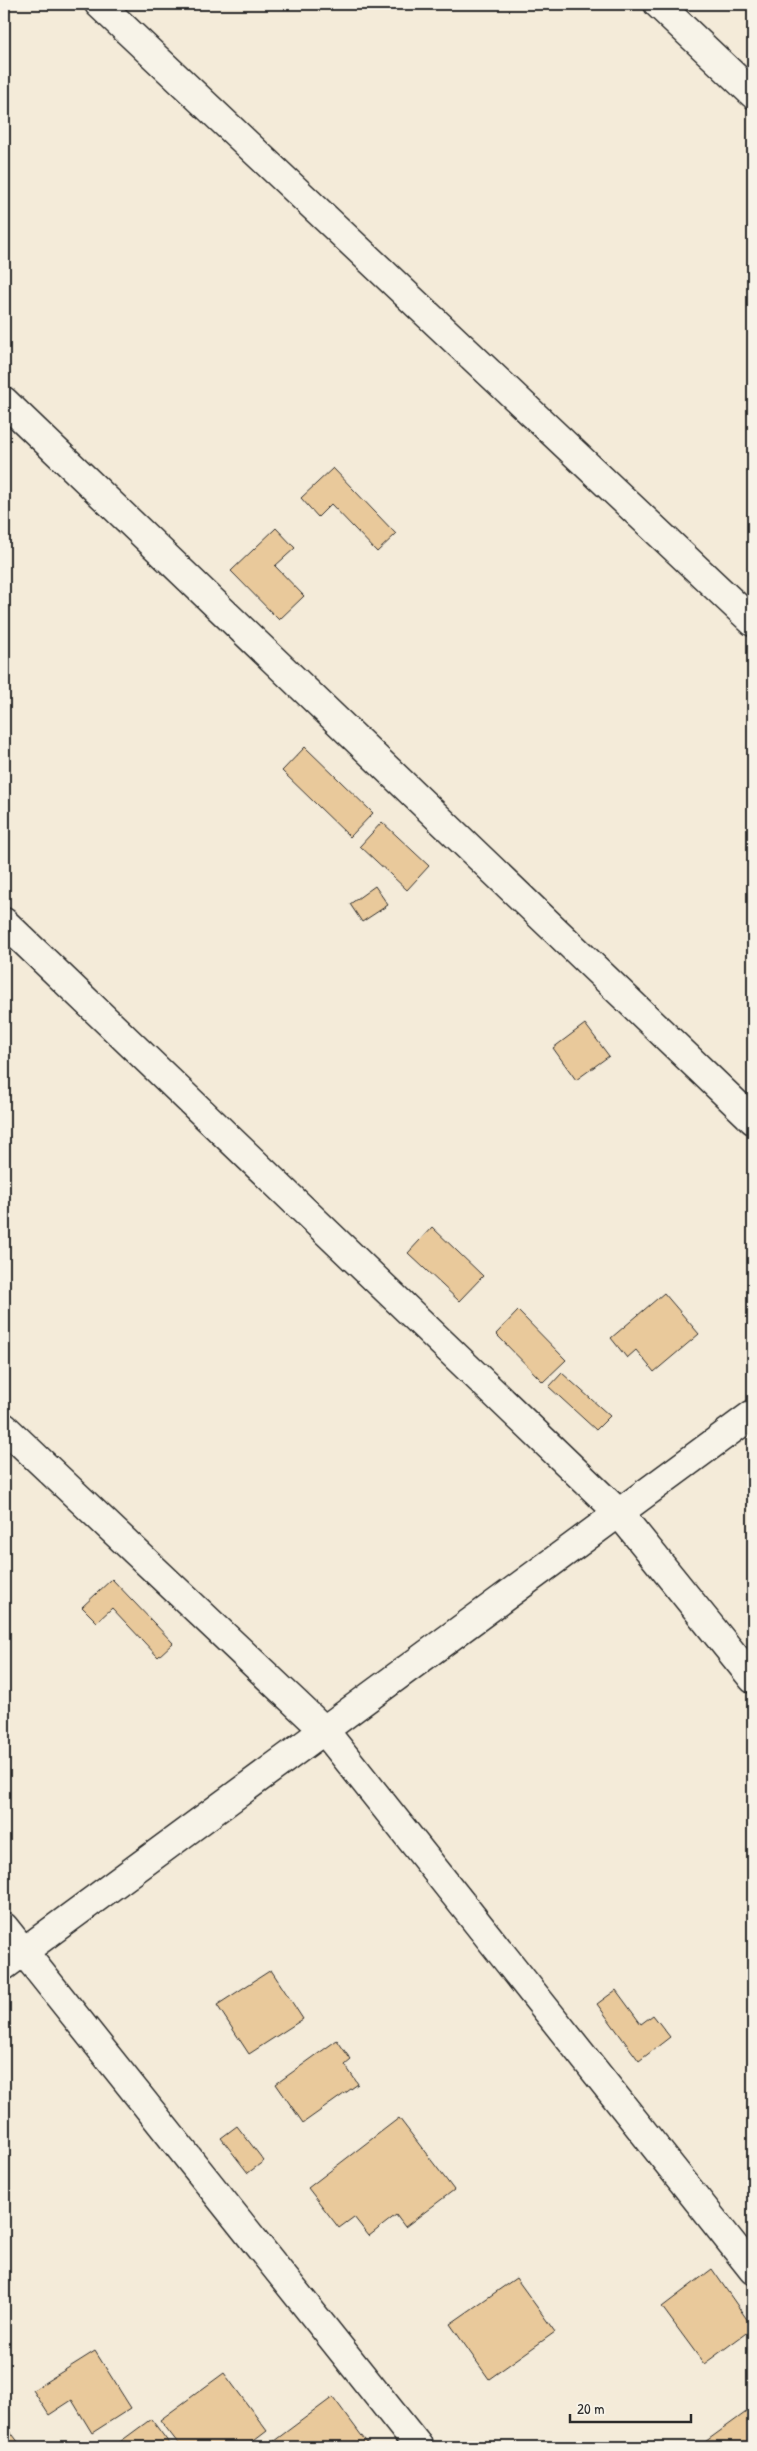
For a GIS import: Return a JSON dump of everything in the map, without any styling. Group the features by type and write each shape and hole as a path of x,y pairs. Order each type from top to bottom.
{"street":[{"path":"99,4 753,622"},
{"path":"658,4 753,94"},
{"path":"4,401 753,1120"},
{"path":"4,922 619,1513 753,1679"},
{"path":"14,1959 753,1414"},
{"path":"4,1427 324,1730 753,2270"},
{"path":"4,1928 14,1959 419,2447"}],"building":[{"path":"333,468 396,534 377,552 331,504 318,517 301,498"},
{"path":"276,528 295,548 275,566 304,596 279,620 231,571"},
{"path":"305,747 373,813 350,837 282,771"},
{"path":"382,822 429,866 407,890 360,846"},
{"path":"375,886 388,905 362,922 350,904"},
{"path":"585,1024 609,1056 576,1080 553,1048"},
{"path":"432,1227 483,1276 459,1301 408,1253"},
{"path":"664,1293 699,1334 654,1372 636,1350 627,1358 611,1338"},
{"path":"518,1311 566,1360 543,1382 496,1334"},
{"path":"562,1373 610,1416 596,1430 549,1387"},
{"path":"112,1579 173,1643 158,1657 112,1608 97,1622 82,1607"},
{"path":"271,1970 303,2019 249,2054 217,2005"},
{"path":"616,1990 641,2024 653,2015 670,2037 639,2061 597,2004"},
{"path":"337,2040 351,2060 345,2065 358,2084 303,2123 276,2084"},
{"path":"399,2118 454,2190 405,2227 396,2215 369,2236 354,2217 339,2228 308,2188"},
{"path":"237,2126 264,2161 248,2173 221,2138"},
{"path":"712,2269 753,2328 704,2364 662,2307"},
{"path":"516,2278 555,2332 489,2379 450,2324"},
{"path":"95,2351 131,2408 92,2433 72,2400 49,2415 33,2390"},
{"path":"224,2373 267,2431 246,2447 181,2447 160,2420"},
{"path":"333,2397 370,2447 266,2447"},
{"path":"749,2410 753,2416 753,2447 698,2447"},
{"path":"151,2419 172,2447 113,2447"},
{"path":"4,2423 22,2447 4,2447"}]}
